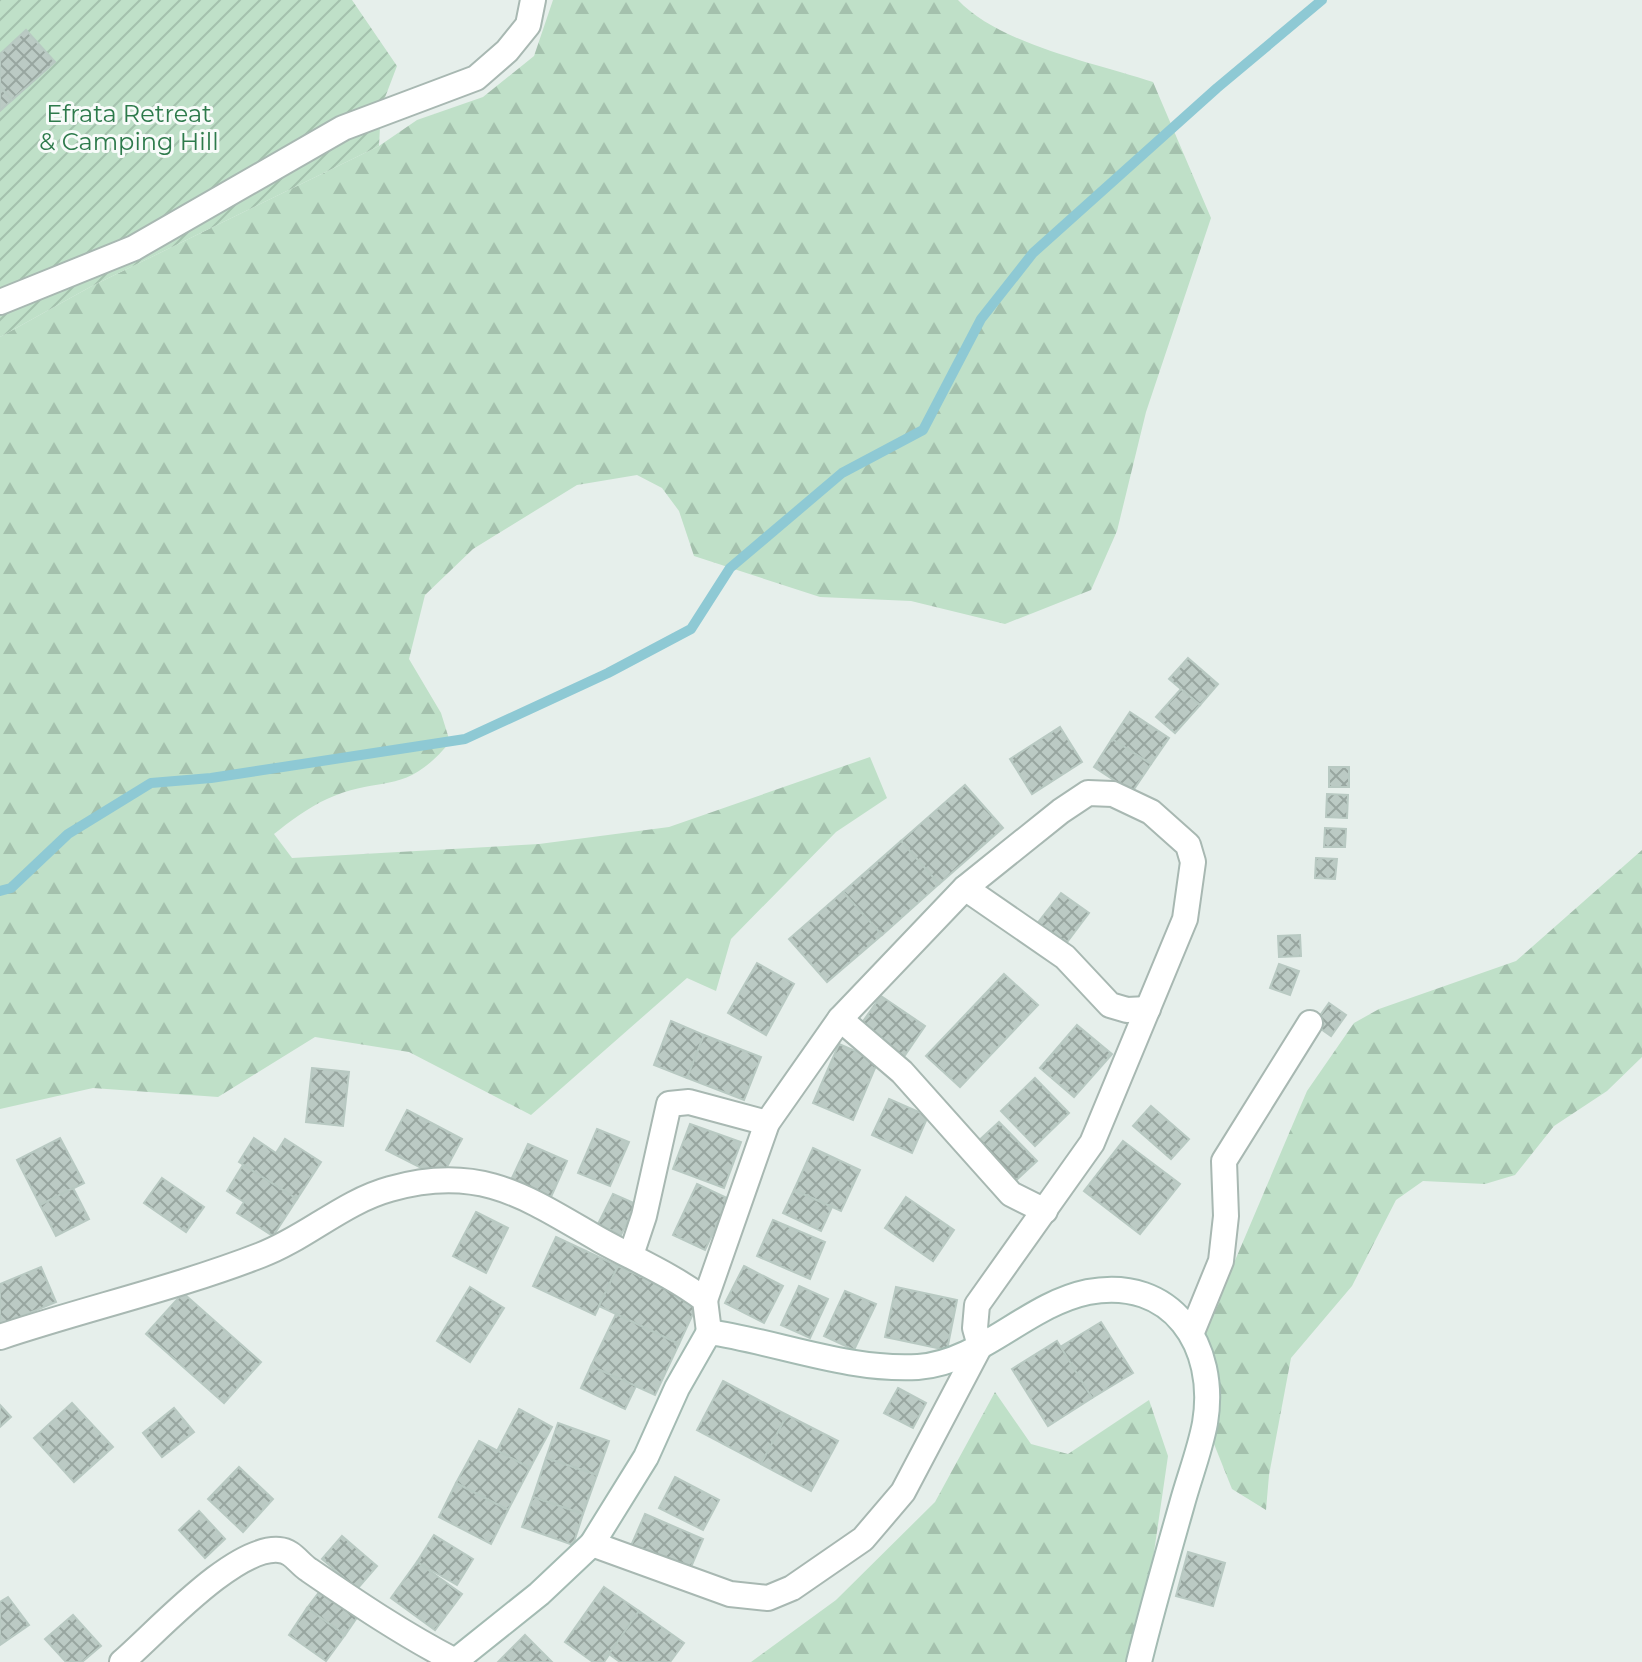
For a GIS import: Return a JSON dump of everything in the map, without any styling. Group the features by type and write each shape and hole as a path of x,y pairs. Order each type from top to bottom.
{"street":[{"path":"0,302 134,248 343,128 476,78 507,51 528,25 533,0"},
{"path":"122,1662 206,1585 253,1553 276,1549 289,1551 303,1566 402,1634 455,1662 539,1594 592,1544 646,1457 677,1388 709,1332 705,1300 767,1123 840,1019 965,888 1088,793 1113,794 1151,812 1188,845 1193,862 1185,919 1092,1143 1045,1211 1010,1254 977,1305 975,1328 980,1346 903,1492 863,1539 792,1588 768,1598 730,1594 592,1544"},
{"path":"965,888 1065,957 1110,1005 1127,1010 1148,1009"},
{"path":"840,1019 902,1072 1011,1194 1045,1211"},
{"path":"1192,1332 1221,1261 1226,1216 1224,1161 1310,1023"},
{"path":"631,1255 644,1216 669,1104 689,1102 767,1123"},
{"path":"0,1337 95,1305 204,1277 274,1250 346,1209 390,1189 428,1183 497,1185 548,1207 673,1276 705,1300"},
{"path":"709,1332 761,1340 852,1362 919,1367 968,1354 1056,1301 1090,1292 1148,1296 1177,1312 1192,1332 1205,1380 1205,1422 1139,1662"}],"green space":[{"name":"Efrata Retreat & Camping Hill","path":"0,0 352,0 397,66 381,108 379,146 92,286 0,337"},
{"path":"553,0 958,0 998,29 1022,40 1153,82 1211,218 1146,412 1117,531 1091,590 1005,624 911,601 820,597 694,556 679,511 662,488 637,475 577,485 473,549 425,595 409,659 441,713 450,742 419,771 392,782 363,787 327,799 274,834 292,858 539,844 669,827 870,757 887,798 836,832 731,939 716,991 687,978 531,1115 409,1052 315,1037 218,1097 93,1088 0,1109 0,337 92,286 379,146 417,120 483,97 534,56"},
{"path":"1642,850 1642,1057 1607,1091 1554,1126 1515,1175 1485,1184 1423,1181 1396,1200 1352,1286 1291,1358 1269,1475 1266,1510 1232,1489 1206,1424 1197,1350 1307,1091 1354,1023 1379,1009 1516,961"},
{"path":"995,1392 1031,1444 1068,1454 1149,1400 1168,1456 1138,1662 751,1662 836,1600 935,1502"}],"building":[{"path":"26,30 55,62 12,100 0,87 0,54"},
{"path":"0,87 12,100 0,111"},
{"path":"1188,658 1218,684 1200,705 1169,679"},
{"path":"1181,689 1200,705 1175,733 1156,717"},
{"path":"1130,712 1169,738 1151,764 1112,739"},
{"path":"1060,727 1082,762 1032,794 1010,759"},
{"path":"1112,739 1151,764 1132,792 1094,767"},
{"path":"1329,767 1349,767 1349,787 1329,787"},
{"path":"965,785 1003,828 939,884 901,841"},
{"path":"1327,794 1348,795 1347,818 1326,817"},
{"path":"1325,828 1346,829 1345,847 1324,847"},
{"path":"901,841 939,884 882,935 843,892"},
{"path":"1316,858 1337,859 1335,879 1315,878"},
{"path":"843,892 882,935 827,982 789,939"},
{"path":"1061,893 1089,913 1064,946 1036,925"},
{"path":"1300,935 1301,956 1279,957 1278,936"},
{"path":"757,963 794,984 766,1035 728,1013"},
{"path":"1279,964 1299,971 1290,995 1270,988"},
{"path":"1004,974 1038,1005 960,1087 926,1056"},
{"path":"881,996 925,1026 903,1058 859,1027"},
{"path":"1329,1003 1346,1015 1331,1036 1314,1024"},
{"path":"671,1021 704,1035 687,1078 654,1065"},
{"path":"1077,1025 1112,1054 1074,1097 1040,1068"},
{"path":"704,1035 761,1057 744,1100 687,1078"},
{"path":"839,1044 878,1061 853,1120 813,1103"},
{"path":"312,1068 349,1072 343,1126 306,1122"},
{"path":"1035,1078 1069,1113 1035,1146 1001,1111"},
{"path":"889,1099 928,1116 912,1153 872,1135"},
{"path":"1151,1106 1189,1139 1171,1159 1133,1126"},
{"path":"407,1110 462,1139 441,1178 386,1150"},
{"path":"999,1122 1037,1161 1012,1184 974,1145"},
{"path":"690,1124 741,1142 724,1188 673,1169"},
{"path":"597,1129 629,1142 610,1186 578,1173"},
{"path":"60,1138 84,1183 40,1205 17,1160"},
{"path":"254,1138 276,1153 285,1139 321,1162 297,1199 239,1162"},
{"path":"1123,1141 1180,1184 1140,1234 1084,1191"},
{"path":"528,1144 567,1161 551,1197 511,1180"},
{"path":"813,1148 860,1170 841,1211 794,1190"},
{"path":"243,1165 297,1199 273,1236 237,1213 244,1202 227,1191"},
{"path":"162,1178 204,1207 186,1232 144,1203"},
{"path":"697,1184 729,1199 705,1250 673,1235"},
{"path":"73,1188 89,1219 56,1236 40,1205"},
{"path":"794,1190 832,1207 821,1231 783,1213"},
{"path":"613,1194 636,1204 621,1235 598,1224"},
{"path":"906,1197 954,1230 933,1261 885,1228"},
{"path":"476,1212 508,1228 486,1273 453,1256"},
{"path":"773,1220 825,1242 810,1279 757,1256"},
{"path":"556,1237 618,1266 595,1315 533,1286"},
{"path":"618,1266 698,1303 679,1344 599,1306"},
{"path":"744,1266 783,1286 764,1323 725,1303"},
{"path":"41,1267 56,1302 0,1325 0,1284"},
{"path":"799,1286 828,1299 810,1338 781,1325"},
{"path":"470,1287 504,1308 470,1362 437,1341"},
{"path":"896,1287 957,1300 947,1350 885,1337"},
{"path":"845,1291 876,1304 854,1350 824,1336"},
{"path":"183,1293 261,1362 224,1403 146,1334"},
{"path":"616,1314 679,1344 655,1395 591,1366"},
{"path":"1101,1322 1133,1373 1092,1398 1060,1347"},
{"path":"1057,1341 1092,1398 1048,1426 1012,1369"},
{"path":"591,1366 636,1386 625,1409 581,1388"},
{"path":"723,1381 787,1415 761,1464 697,1430"},
{"path":"898,1388 926,1403 913,1428 884,1413"},
{"path":"72,1403 113,1447 74,1482 34,1438"},
{"path":"0,1405 11,1417 0,1427"},
{"path":"174,1408 194,1432 162,1457 143,1433"},
{"path":"519,1409 552,1427 530,1468 497,1451"},
{"path":"787,1415 838,1441 811,1491 761,1464"},
{"path":"558,1423 609,1441 597,1475 546,1458"},
{"path":"479,1441 530,1468 508,1510 456,1483"},
{"path":"546,1458 597,1475 583,1514 533,1497"},
{"path":"239,1467 273,1499 243,1532 208,1499"},
{"path":"675,1477 719,1500 703,1530 659,1508"},
{"path":"456,1483 508,1510 491,1544 439,1517"},
{"path":"533,1497 583,1514 573,1545 522,1527"},
{"path":"199,1511 225,1539 205,1558 179,1530"},
{"path":"645,1514 703,1539 688,1574 630,1548"},
{"path":"434,1535 473,1559 457,1585 417,1562"},
{"path":"342,1536 377,1566 357,1589 322,1559"},
{"path":"1188,1552 1225,1563 1213,1606 1176,1596"},
{"path":"417,1562 462,1594 435,1630 391,1598"},
{"path":"323,1587 360,1613 345,1635 307,1608"},
{"path":"604,1587 639,1611 604,1662 593,1662 565,1642"},
{"path":"8,1597 29,1625 0,1645 0,1602"},
{"path":"307,1608 345,1635 326,1661 289,1635"},
{"path":"639,1611 684,1643 670,1662 620,1662 609,1654"},
{"path":"73,1615 101,1646 82,1662 66,1662 45,1639"},
{"path":"525,1635 552,1662 498,1662"}],"waterway":[{"path":"0,891 11,888 68,834 151,783 211,778 465,739 608,673 691,629 730,568 842,473 923,430 981,319 1033,253 1217,88 1322,0"}]}
